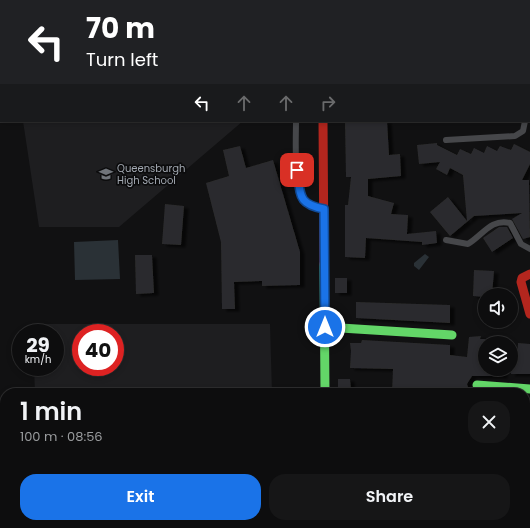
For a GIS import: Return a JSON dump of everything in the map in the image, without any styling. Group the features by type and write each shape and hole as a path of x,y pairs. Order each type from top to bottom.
{"street":[{"path":"323,122 325,388"},
{"path":"530,274 522,278 521,282 530,314"},
{"path":"325,327 452,335"},
{"path":"477,385 517,388"}],"lane":[{"path":"296,122 295,151 301,196 308,205 324,209"},
{"path":"446,140 516,136 523,131 525,122"},
{"path":"446,240 468,244 489,226 505,222 510,223 521,244 530,248"}],"shaded area":[{"name":"Queensburgh High School","path":"23,122 242,122 119,227 39,227"},
{"path":"118,240 120,279 75,280 74,242"},
{"path":"425,254 429,257 419,270 414,266 414,263"},
{"path":"64,324 72,324 72,376 124,376 124,324 270,324 272,388 35,388 34,376 64,376"}],"building":[{"path":"345,122 387,122 389,155 400,154 401,176 368,179 368,196 394,203 391,214 408,215 407,234 436,231 437,243 422,245 422,242 366,238 365,258 345,257 345,205 348,205 351,177 346,177"},
{"path":"437,143 437,145 457,155 460,149 471,154 474,148 484,153 487,146 497,151 500,146 511,150 514,144 530,152 530,164 522,180 529,180 530,237 523,239 512,219 522,213 474,216 450,236 430,212 448,197 467,221 463,175 450,168 447,175 436,169 440,162 419,164 417,145"},
{"path":"240,146 246,168 273,160 300,252 300,285 262,286 262,281 234,282 235,309 222,309 221,242 206,183 229,176 223,150"},
{"path":"165,204 184,206 181,245 162,244"},
{"path":"499,227 507,227 513,238 492,252 483,238"},
{"path":"135,255 152,255 154,293 136,294"},
{"path":"474,270 494,271 493,288 478,288 478,296 473,296"},
{"path":"335,278 347,278 347,293 335,293"},
{"path":"356,302 450,305 450,323 356,318"},
{"path":"478,336 478,376 472,376 467,384 468,388 392,388 393,369 350,368 350,343 361,343 362,340 450,345 450,355 467,357 469,337"},
{"path":"518,343 530,344 530,374 518,374"},
{"path":"338,379 350,379 351,388 338,388"}],"traffic: fast":[{"path":"324,264 325,388"},
{"path":"325,327 452,335"},
{"path":"477,385 517,388"}],"traffic: jam":[{"path":"323,122 324,264"},
{"path":"530,274 522,278 521,282 530,314"}],"place":[{"name":"Queensburgh High School","path":"106,174"}],"route":[{"path":"297,170 301,196 304,202 306,204 324,209 325,327"}]}
